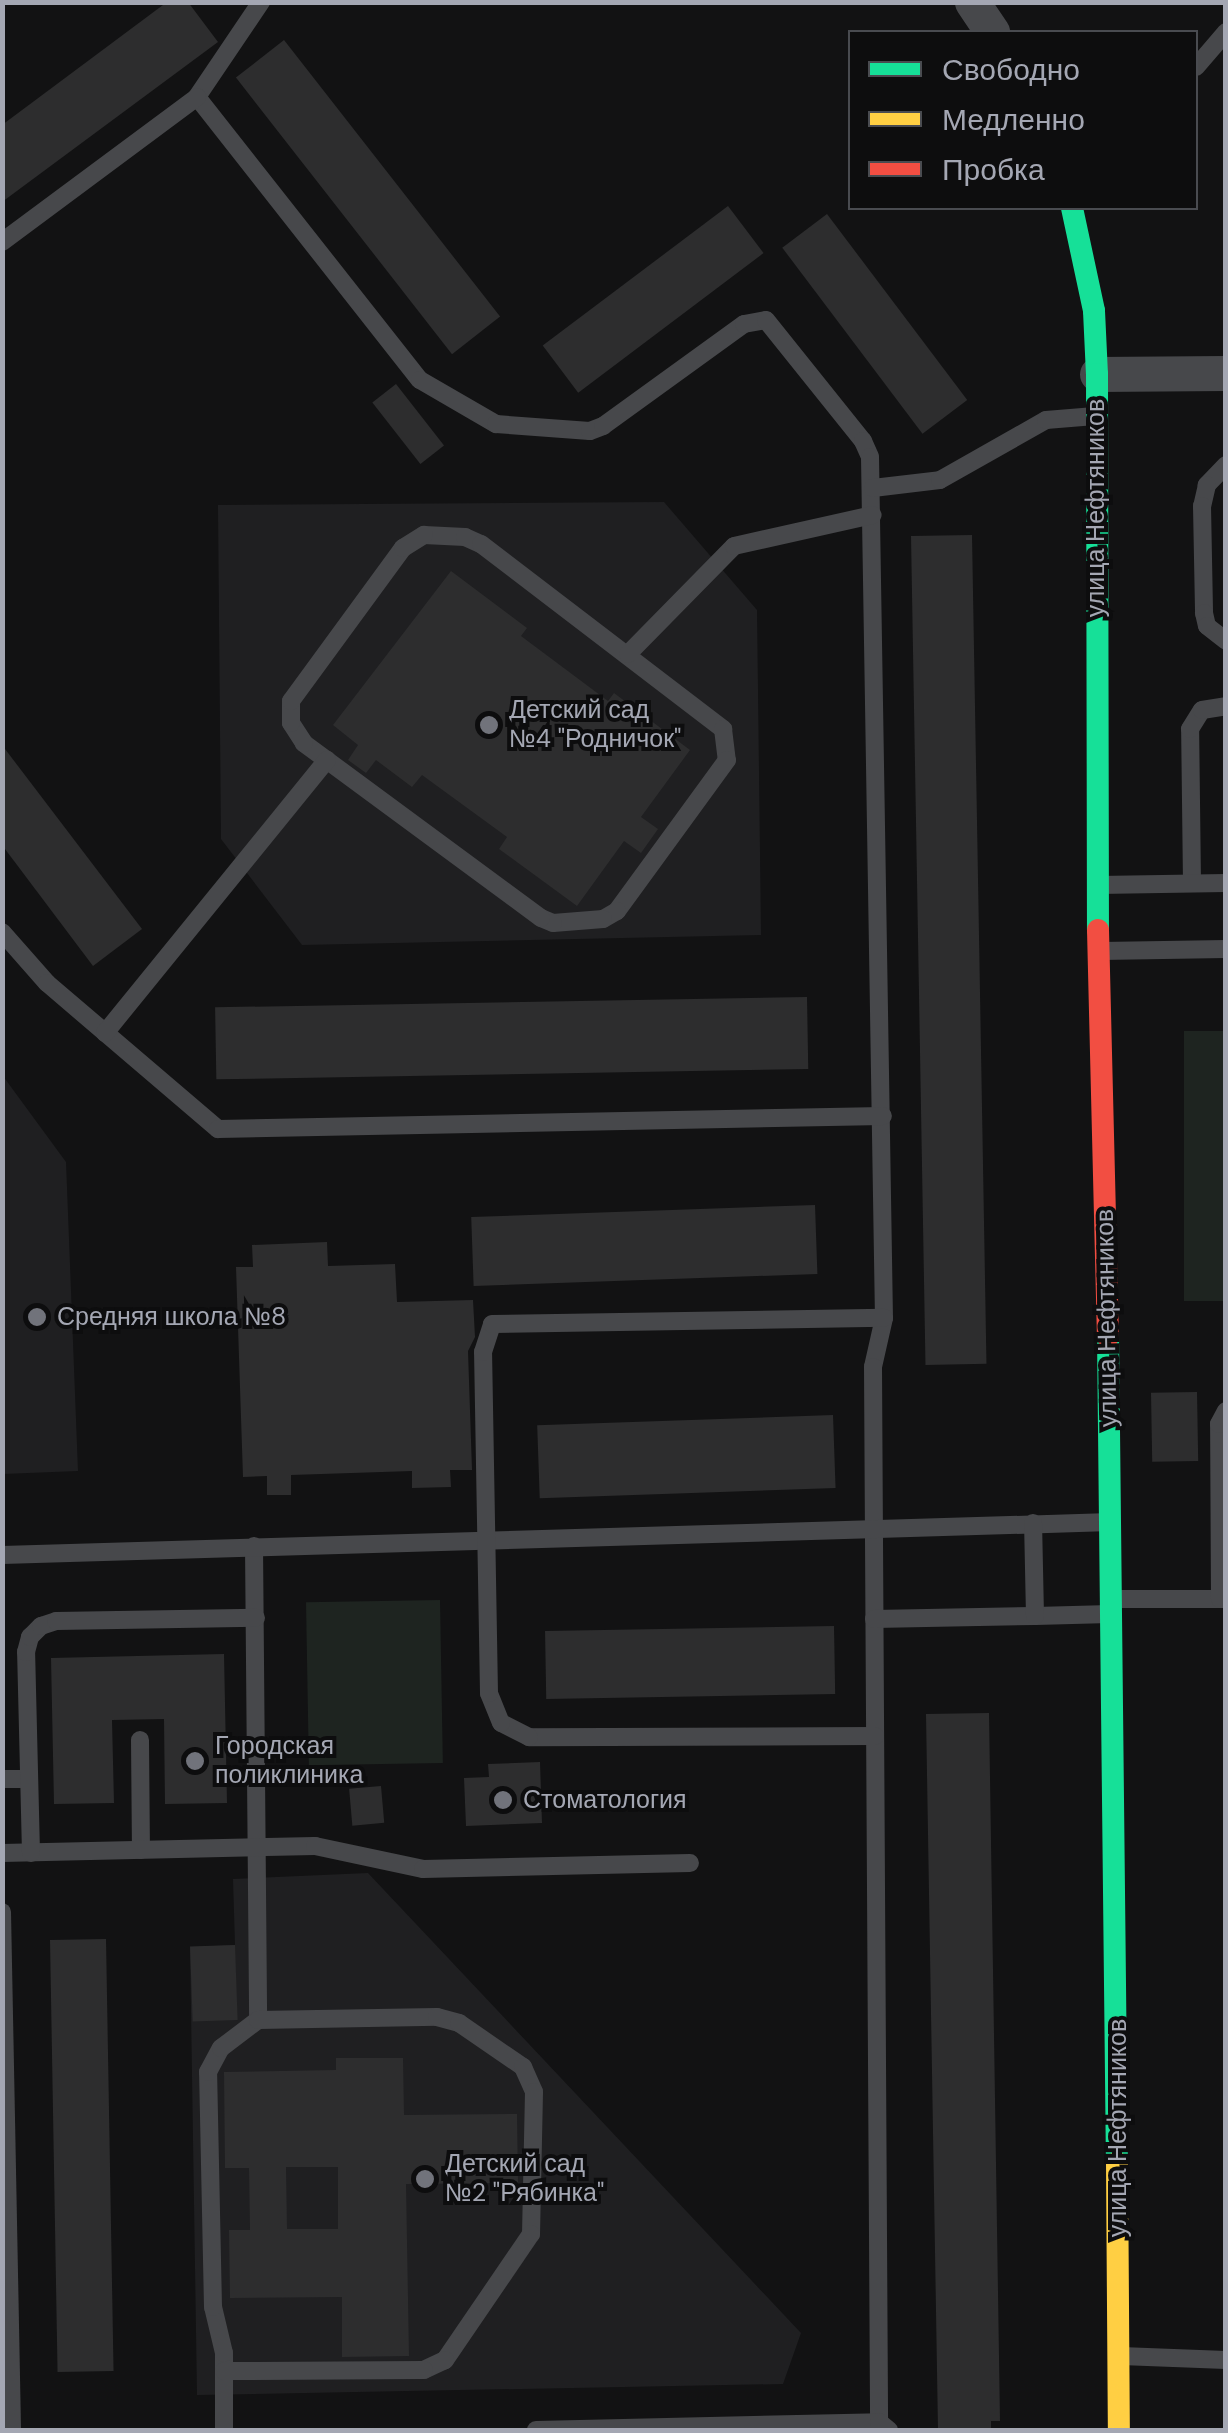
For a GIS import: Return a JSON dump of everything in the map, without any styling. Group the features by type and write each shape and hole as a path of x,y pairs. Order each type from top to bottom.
{"street":[{"path":"972,2 991,30"},
{"name":"улица Нефтяников","path":"1072,210 1094,311 1097,374 1098,884 1114,1607 1119,2430"},
{"path":"1097,374 1226,373"}],"lane":[{"path":"2,242 197,97 261,2"},
{"path":"1198,65 1226,32"},
{"path":"197,97 409,371 483,420 571,432 603,426 744,324 766,320 863,441 873,488 883,1116 884,1318 872,1366 884,2426 536,2430"},
{"path":"873,488 940,480 1046,420 1097,416"},
{"path":"1226,465 1207,485 1202,506 1204,613 1207,626 1226,641"},
{"path":"628,654 734,546 873,516"},
{"path":"416,538 473,539 628,654 715,720 723,729 728,750 721,769 629,895 603,919 553,922 541,918 326,760 296,733 291,701 403,548 416,538"},
{"path":"1192,883 1190,729 1202,710 1226,706"},
{"path":"105,1033 326,760"},
{"path":"1098,884 1226,883"},
{"path":"2,932 47,984 218,1129 883,1116"},
{"path":"1099,951 1226,949"},
{"path":"875,1736 528,1737 514,1733 494,1711 488,1693 483,1352 492,1324 884,1318"},
{"path":"874,1619 1036,1616 1222,1599 1218,1424 1226,1411"},
{"path":"2,1555 1112,1522"},
{"path":"1033,1523 1036,1616"},
{"path":"254,1546 260,1847 254,1926 258,2020"},
{"path":"31,1853 26,1652 30,1637 41,1626 56,1622 256,1618"},
{"path":"140,1740 140,1850"},
{"path":"2,1779 29,1779"},
{"path":"2,1853 329,1848 423,1869 690,1863"},
{"path":"2,1912 12,2430"},
{"path":"224,2371 437,2367 531,2234 534,2092 523,2067 448,2018 258,2020 221,2048 208,2072 213,2307 224,2371 224,2430"},
{"path":"1119,2356 1226,2360"}],"shaded area":[{"name":"Детский сад №4 \"Родничок\"","path":"664,502 757,610 761,935 302,945 221,839 218,505"},
{"path":"1184,1031 1225,1031 1225,1301 1184,1301"},
{"name":"Средняя школа №8","path":"3,1076 66,1162 78,1471 3,1474"},
{"path":"440,1600 443,1763 309,1765 306,1602"},
{"name":"Детский сад №2 \"Рябинка\"","path":"368,1873 801,2333 783,2384 197,2395 190,1947 235,1945 233,1879"}],"building":[{"path":"167,2 188,2 218,42 2,202 2,125"},
{"path":"284,40 500,317 452,354 236,78"},
{"path":"728,206 764,253 578,393 543,346"},
{"path":"827,214 967,400 922,434 782,248"},
{"path":"396,384 444,445 420,464 372,402"},
{"path":"972,535 986,1364 925,1365 911,536"},
{"path":"451,571 527,628 521,636 608,701 614,693 690,750 641,817 658,829 641,853 624,841 577,906 499,849 507,837 422,775 412,787 376,760 366,773 348,760 358,745 333,725"},
{"path":"2,745 142,929 93,966 2,845"},
{"path":"807,997 808,1069 216,1079 215,1007"},
{"path":"815,1205 817,1274 474,1286 471,1217"},
{"path":"327,1242 328,1266 395,1264 397,1302 473,1300 475,1337 468,1351 472,1470 450,1470 451,1487 412,1488 412,1471 291,1475 291,1495 267,1495 267,1476 243,1477 236,1267 253,1267 252,1245"},
{"path":"1197,1392 1198,1461 1152,1462 1151,1393"},
{"path":"833,1415 836,1488 540,1498 537,1425"},
{"path":"834,1626 835,1694 546,1699 545,1631"},
{"name":"Городская поликлиника","path":"224,1654 227,1803 165,1804 164,1719 112,1720 114,1803 54,1804 51,1658"},
{"path":"989,1713 1000,2421 991,2421 991,2430 938,2430 926,1714"},
{"name":"Стоматология","path":"540,1762 542,1823 466,1826 464,1778 489,1777 488,1764"},
{"path":"381,1786 384,1823 352,1826 349,1789"},
{"path":"106,1939 114,2371 58,2372 50,1940"},
{"path":"235,1945 238,2020 193,2022 190,1947"},
{"path":"336,2058 403,2058 404,2115 517,2114 518,2183 406,2184 409,2356 342,2357 342,2297 230,2298 229,2230 250,2230 249,2168 225,2168 224,2072 336,2070","holes":["286,2167 338,2167 338,2229 287,2229"]}],"traffic: fast":[{"path":"1072,210 1094,311 1097,374 1098,930"},
{"path":"1108,1337 1117,2163"}],"traffic: slow":[{"path":"1117,2163 1119,2430"}],"traffic: jam":[{"path":"1098,930 1108,1337"}],"place":[{"name":"Детский сад №4 \"Родничок\"","path":"489,725"},
{"name":"Средняя школа №8","path":"37,1317"},
{"name":"Городская поликлиника","path":"195,1761"},
{"name":"Стоматология","path":"503,1800"},
{"name":"Детский сад №2 \"Рябинка\"","path":"425,2179"}]}
